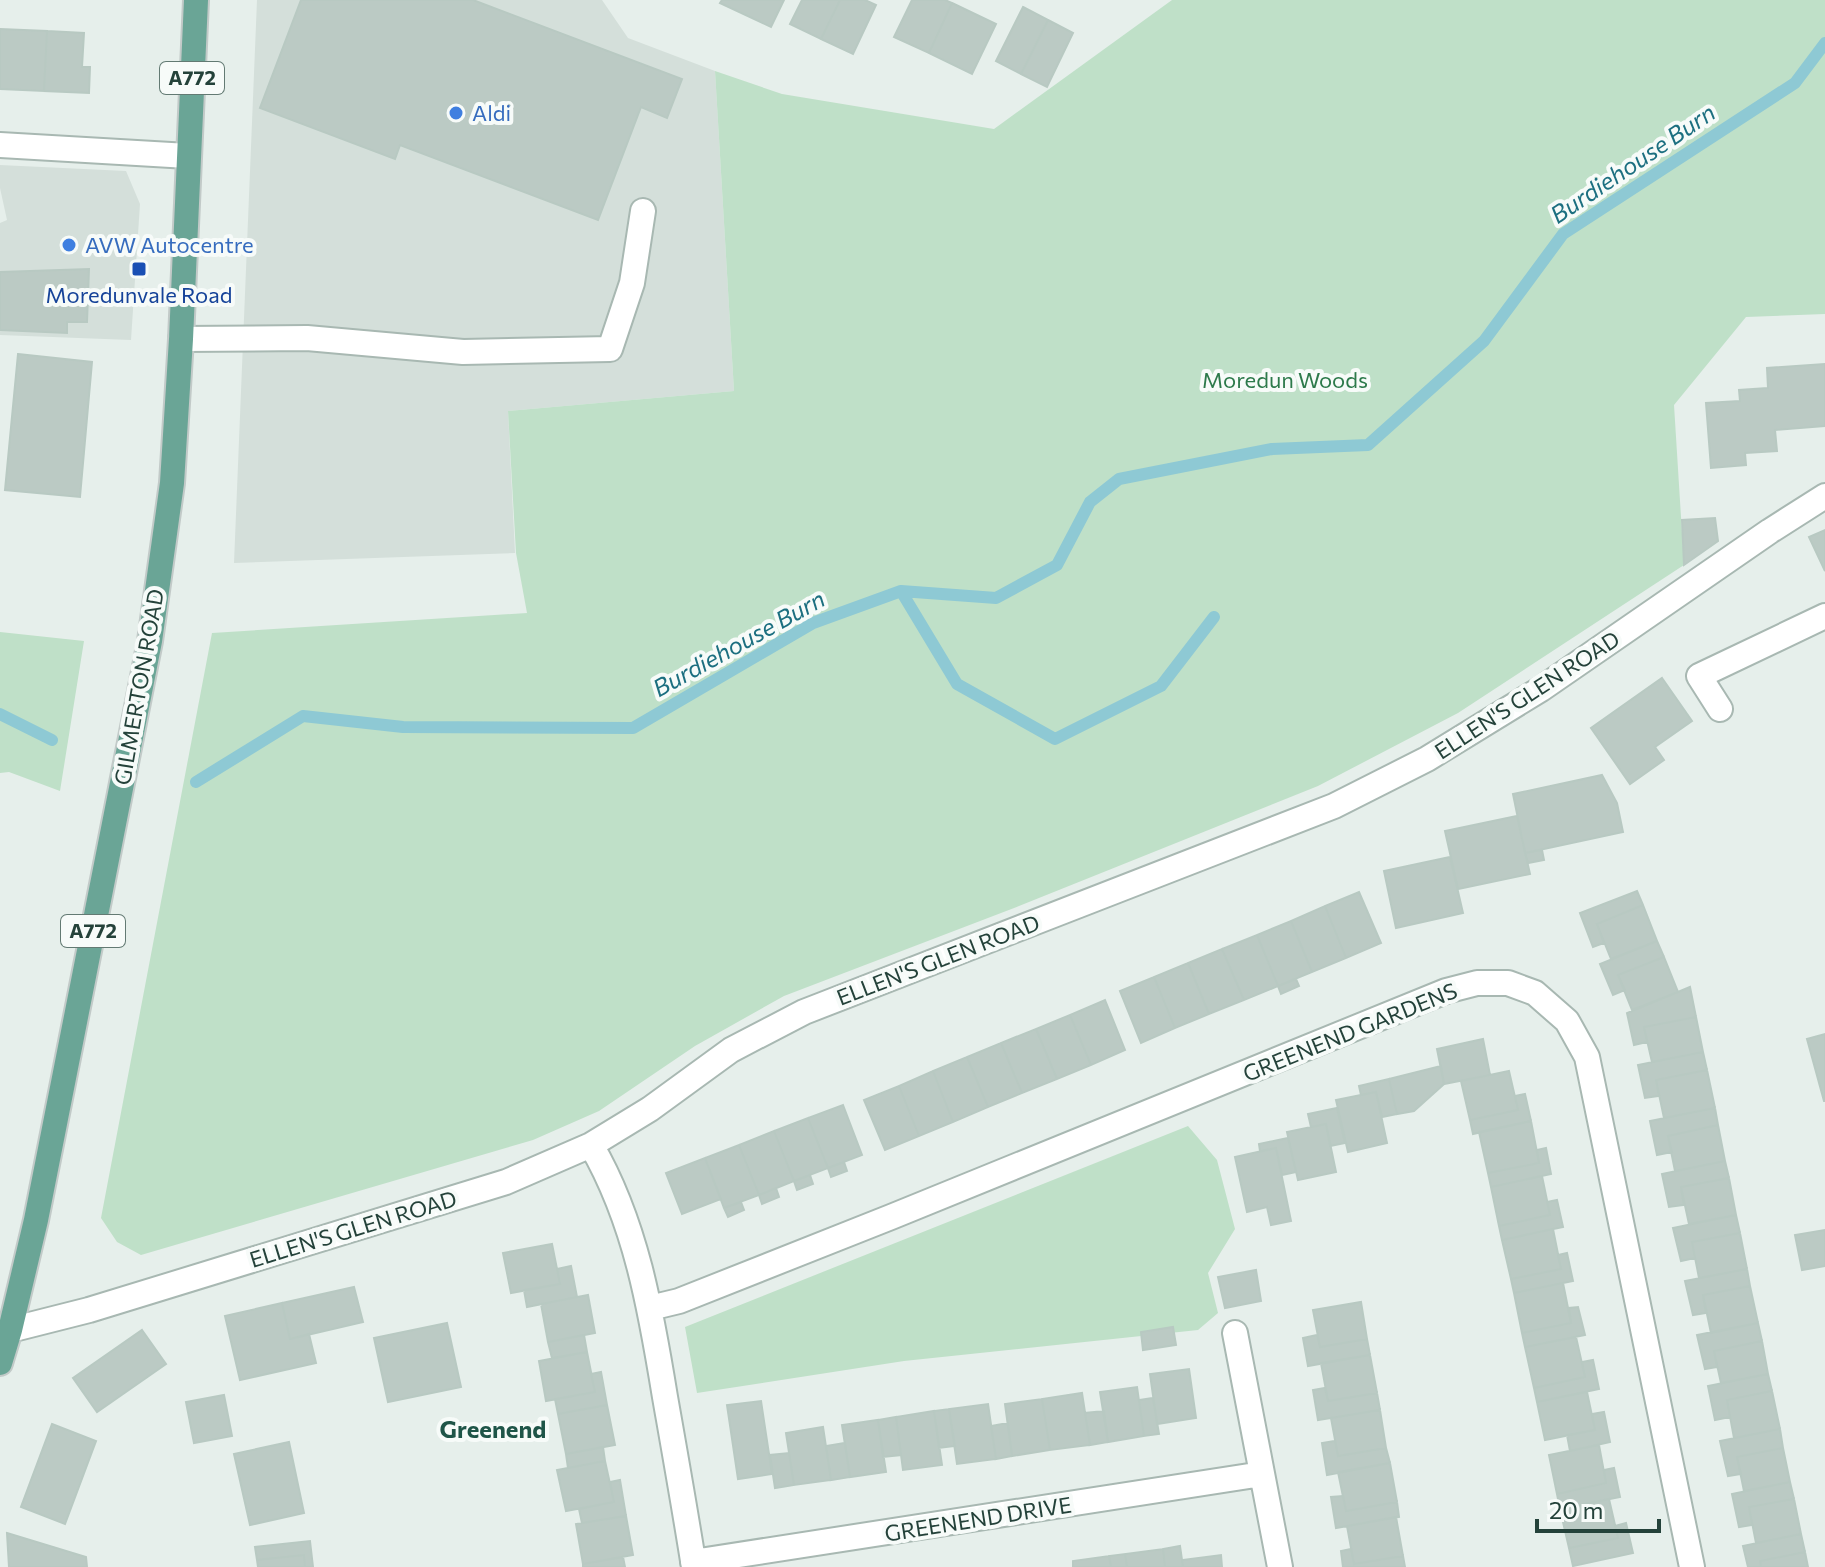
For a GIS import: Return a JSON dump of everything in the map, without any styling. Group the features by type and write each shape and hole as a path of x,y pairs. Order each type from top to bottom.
{"main road":[{"name":"GILMERTON ROAD","path":"0,1363 36,1220 150,641 172,483 196,0"}],"street":[{"path":"0,145 188,156"},
{"path":"181,339 307,338 463,352 610,349 632,283 643,211"},
{"name":"ELLEN'S GLEN ROAD","path":"10,1330 89,1310 506,1182 591,1145 650,1109 731,1050 804,1012 1334,806 1427,759 1541,689 1825,496"},
{"path":"1720,709 1699,676 1825,616"},
{"name":"GREENEND GARDENS","path":"650,1308 679,1301 891,1217 1446,991 1477,983 1508,983 1535,993 1567,1021 1587,1057 1692,1567"},
{"path":"591,1145 621,1206 650,1308 694,1565"},
{"path":"1235,1333 1280,1567"},
{"name":"GREENEND DRIVE","path":"694,1565 1262,1474"}],"shaded area":[{"path":"257,0 602,0 628,38 715,71 734,391 508,411 515,553 234,563"},
{"name":"AVW Autocentre","path":"0,165 126,171 140,204 131,340 0,335 0,223 7,220 0,188"}],"green space":[{"name":"Moredun Woods","path":"1172,0 1825,0 1825,314 1746,317 1674,405 1684,565 1458,713 1318,786 784,996 695,1046 599,1111 533,1140 141,1255 117,1242 101,1218 212,633 527,613 516,553 508,411 734,391 715,71 782,94 994,129"},
{"path":"0,632 84,641 60,791 9,772 0,773"},
{"path":"1188,1126 1217,1160 1235,1229 1208,1273 1218,1313 1198,1330 904,1361 697,1393 685,1327"}],"building":[{"name":"Aldi","path":"301,0 473,0 682,79 667,118 641,107 598,220 400,145 395,159 260,108"},
{"path":"722,0 784,0 771,27 720,3"},
{"path":"802,0 840,0 821,39 790,24"},
{"path":"840,0 865,0 876,5 853,54 821,39"},
{"path":"912,0 945,0 952,3 929,53 894,37"},
{"path":"952,3 996,24 972,74 929,53"},
{"path":"1023,7 1048,20 1021,74 996,61"},
{"path":"1048,20 1073,33 1047,87 1021,74"},
{"path":"0,29 47,31 44,91 0,89"},
{"path":"47,31 84,33 82,67 90,67 89,93 44,91"},
{"path":"89,269 87,322 67,322 67,333 0,330 0,272"},
{"path":"18,354 92,362 80,497 5,490"},
{"path":"1825,364 1825,426 1775,430 1777,451 1745,453 1746,465 1711,468 1706,403 1740,401 1739,390 1768,388 1767,368"},
{"path":"1715,518 1718,541 1684,565 1682,520"},
{"path":"1825,530 1825,571 1809,537"},
{"path":"1662,678 1692,721 1655,747 1664,760 1630,784 1591,728"},
{"path":"1602,775 1617,803 1623,832 1525,853 1513,794"},
{"path":"1517,816 1530,874 1458,889 1445,831"},
{"path":"1542,850 1544,860 1528,863 1525,853"},
{"path":"1450,857 1463,913 1396,928 1384,871"},
{"path":"1637,891 1643,905 1597,924 1604,943 1593,947 1580,913"},
{"path":"1359,892 1381,943 1346,958 1325,906"},
{"path":"1643,905 1657,941 1611,959 1597,924"},
{"path":"1325,906 1346,958 1312,972 1291,921"},
{"path":"1291,921 1312,972 1278,986 1257,935"},
{"path":"1257,935 1278,986 1244,1000 1222,949"},
{"path":"1657,941 1664,957 1618,975 1625,990 1613,995 1600,964"},
{"path":"1222,949 1244,1000 1209,1014 1188,963"},
{"path":"1664,957 1678,992 1632,1010 1618,975"},
{"path":"1188,963 1209,1014 1175,1028 1154,977"},
{"path":"1154,977 1175,1028 1141,1043 1120,991"},
{"path":"1296,979 1299,986 1281,994 1278,986"},
{"path":"1690,987 1696,1017 1644,1027 1647,1042 1634,1045 1627,1013"},
{"path":"1105,1000 1125,1050 1091,1065 1070,1015"},
{"path":"1070,1015 1091,1065 1057,1079 1036,1029"},
{"path":"1696,1017 1703,1052 1652,1062 1644,1027"},
{"path":"1036,1029 1057,1079 1022,1093 1001,1043"},
{"path":"1825,1034 1825,1101 1824,1101 1807,1039"},
{"path":"1483,1039 1490,1075 1444,1084 1437,1049"},
{"path":"1001,1043 1022,1093 988,1107 967,1057"},
{"path":"1703,1052 1707,1070 1656,1080 1659,1096 1645,1098 1638,1065"},
{"path":"967,1057 988,1107 953,1122 933,1071"},
{"path":"1441,1066 1444,1084 1414,1111 1397,1114 1389,1079"},
{"path":"1707,1070 1715,1108 1664,1118 1656,1080"},
{"path":"933,1071 953,1122 919,1136 899,1086"},
{"path":"1509,1071 1518,1110 1470,1120 1461,1081"},
{"path":"1389,1079 1397,1114 1382,1117 1376,1092 1361,1095 1359,1086"},
{"path":"899,1086 919,1136 885,1150 864,1100"},
{"path":"1376,1092 1387,1143 1348,1152 1336,1100"},
{"path":"1525,1094 1531,1121 1473,1134 1470,1120 1518,1110 1515,1096"},
{"path":"843,1105 862,1155 828,1168 808,1118"},
{"path":"1337,1108 1345,1143 1330,1146 1326,1124 1311,1127 1308,1114"},
{"path":"1715,1108 1718,1125 1668,1136 1672,1152 1657,1155 1650,1121"},
{"path":"808,1118 828,1168 794,1181 774,1131"},
{"path":"1531,1121 1539,1163 1488,1173 1479,1132"},
{"path":"1326,1124 1336,1172 1298,1180 1287,1132"},
{"path":"1718,1125 1725,1161 1675,1171 1668,1136"},
{"path":"774,1131 794,1181 759,1195 739,1145"},
{"path":"1288,1138 1296,1172 1282,1175 1276,1148 1260,1151 1259,1144"},
{"path":"739,1145 759,1195 724,1208 705,1158"},
{"path":"1276,1148 1291,1221 1271,1225 1267,1207 1247,1212 1235,1157"},
{"path":"1546,1148 1551,1174 1491,1187 1488,1173 1539,1163 1537,1150"},
{"path":"705,1158 721,1199 682,1214 666,1173"},
{"path":"1725,1161 1729,1178 1681,1187 1684,1205 1669,1207 1662,1174"},
{"path":"844,1162 847,1171 831,1177 828,1168"},
{"path":"810,1175 813,1184 797,1190 794,1181"},
{"path":"1542,1176 1550,1215 1499,1226 1491,1187"},
{"path":"1729,1178 1736,1215 1689,1224 1681,1187"},
{"path":"776,1188 779,1197 762,1204 759,1195"},
{"path":"1557,1200 1563,1227 1502,1240 1499,1226 1550,1215 1547,1202"},
{"path":"741,1202 744,1210 728,1217 724,1208"},
{"path":"1736,1215 1740,1233 1692,1242 1695,1258 1681,1261 1673,1228"},
{"path":"1553,1229 1561,1269 1511,1279 1502,1240"},
{"path":"1825,1230 1825,1266 1802,1270 1795,1235"},
{"path":"1740,1233 1747,1269 1699,1278 1692,1242"},
{"path":"552,1244 560,1284 511,1293 503,1253"},
{"path":"1567,1253 1573,1281 1514,1293 1511,1279 1561,1269 1558,1255"},
{"path":"571,1266 577,1297 527,1307 524,1290 560,1284 557,1269"},
{"path":"1747,1269 1750,1286 1703,1295 1706,1313 1693,1315 1685,1281"},
{"path":"1256,1270 1261,1301 1225,1308 1218,1277"},
{"path":"1563,1283 1571,1323 1522,1333 1514,1293"},
{"path":"1750,1286 1758,1323 1711,1333 1703,1295"},
{"path":"354,1287 363,1322 290,1339 282,1303"},
{"path":"588,1295 595,1333 548,1342 541,1304"},
{"path":"1361,1302 1367,1339 1320,1347 1313,1310"},
{"path":"282,1303 290,1339 309,1334 316,1363 240,1380 225,1316"},
{"path":"1578,1307 1585,1335 1525,1347 1522,1333 1571,1323 1569,1308"},
{"path":"447,1323 461,1387 388,1402 374,1338"},
{"path":"1758,1323 1762,1341 1714,1351 1717,1367 1705,1369 1697,1335"},
{"path":"1173,1327 1176,1345 1143,1350 1141,1332"},
{"path":"142,1330 166,1364 97,1412 73,1378"},
{"path":"584,1335 587,1352 552,1358 548,1342"},
{"path":"1317,1335 1320,1347 1367,1339 1370,1355 1308,1366 1303,1338"},
{"path":"1576,1337 1585,1377 1534,1388 1525,1347"},
{"path":"1762,1341 1768,1374 1721,1383 1714,1351"},
{"path":"587,1352 595,1392 546,1401 539,1361"},
{"path":"1370,1355 1377,1393 1328,1401 1321,1363"},
{"path":"1593,1360 1599,1389 1537,1402 1534,1388 1585,1377 1582,1362"},
{"path":"1189,1369 1196,1418 1157,1424 1150,1374"},
{"path":"601,1372 607,1405 558,1414 555,1399 595,1392 591,1374"},
{"path":"1768,1374 1772,1391 1727,1400 1730,1417 1715,1420 1708,1386"},
{"path":"1137,1387 1144,1436 1108,1442 1100,1392"},
{"path":"1325,1388 1328,1401 1377,1393 1380,1410 1318,1420 1313,1390"},
{"path":"1772,1391 1780,1429 1734,1438 1727,1400"},
{"path":"1587,1392 1595,1430 1545,1440 1537,1402"},
{"path":"1082,1393 1090,1445 1050,1450 1042,1399"},
{"path":"224,1395 232,1436 194,1443 186,1402"},
{"path":"1153,1398 1159,1434 1144,1436 1139,1400"},
{"path":"1042,1399 1050,1450 1012,1456 1005,1404"},
{"path":"761,1401 772,1474 738,1479 727,1405"},
{"path":"988,1404 996,1459 957,1464 949,1409"},
{"path":"607,1405 615,1445 566,1454 558,1414"},
{"path":"949,1409 955,1446 939,1448 934,1411"},
{"path":"1380,1410 1386,1448 1338,1456 1331,1418"},
{"path":"934,1411 942,1465 903,1470 896,1417"},
{"path":"1104,1411 1108,1442 1090,1445 1085,1413"},
{"path":"1604,1412 1610,1442 1570,1451 1567,1435 1595,1430 1592,1414"},
{"path":"896,1417 901,1455 883,1457 878,1420"},
{"path":"878,1420 886,1472 850,1477 842,1425"},
{"path":"1008,1423 1012,1456 996,1459 991,1426"},
{"path":"52,1424 96,1441 65,1524 21,1507"},
{"path":"823,1427 831,1480 794,1485 786,1433"},
{"path":"1780,1429 1783,1448 1737,1457 1741,1474 1728,1476 1720,1441"},
{"path":"1335,1441 1338,1456 1386,1448 1390,1463 1327,1475 1322,1443"},
{"path":"289,1442 304,1513 250,1525 234,1454"},
{"path":"845,1443 850,1477 831,1480 826,1446"},
{"path":"1599,1445 1606,1483 1557,1494 1549,1455"},
{"path":"603,1447 605,1461 568,1468 566,1454"},
{"path":"1783,1448 1790,1482 1744,1491 1737,1457"},
{"path":"789,1453 794,1485 775,1488 770,1455"},
{"path":"605,1461 614,1502 566,1511 557,1470"},
{"path":"1390,1463 1397,1502 1346,1511 1338,1472"},
{"path":"1614,1468 1620,1497 1560,1509 1557,1494 1606,1483 1604,1470"},
{"path":"620,1480 626,1516 582,1523 579,1509 614,1502 610,1482"},
{"path":"1790,1482 1794,1499 1749,1507 1752,1525 1739,1527 1732,1494"},
{"path":"1343,1496 1346,1511 1397,1502 1399,1517 1336,1528 1331,1497"},
{"path":"1609,1499 1618,1538 1569,1548 1560,1509"},
{"path":"1794,1499 1801,1534 1756,1543 1749,1507"},
{"path":"626,1516 633,1555 583,1564 576,1524"},
{"path":"1396,1517 1403,1556 1354,1564 1347,1526"},
{"path":"1626,1523 1633,1553 1573,1566 1569,1548 1618,1538 1615,1526"},
{"path":"7,1533 86,1557 87,1567 9,1567"},
{"path":"1801,1534 1805,1552 1760,1561 1761,1567 1748,1567 1743,1546"},
{"path":"310,1541 313,1567 305,1567 304,1555 257,1560 255,1547"},
{"path":"1180,1546 1183,1567 1165,1567 1163,1549"},
{"path":"1163,1549 1165,1567 1127,1567 1125,1554"},
{"path":"1351,1549 1354,1564 1403,1556 1405,1567 1343,1567 1341,1551"},
{"path":"1805,1552 1808,1567 1761,1567 1760,1561"},
{"path":"1125,1554 1127,1567 1111,1567 1109,1556"},
{"path":"304,1555 305,1567 258,1567 257,1560"},
{"path":"1221,1555 1222,1567 1183,1567 1182,1560"},
{"path":"1109,1556 1111,1567 1073,1567 1073,1561"},
{"path":"623,1557 625,1567 583,1567 583,1564"}],"waterway":[{"name":"Burdiehouse Burn","path":"196,782 303,716 403,727 633,728 813,623 901,591 996,598 1057,565 1090,502 1119,479 1272,449 1368,445 1484,341 1563,234 1795,83 1825,43"},
{"path":"901,591 957,684 1055,739 1161,686 1214,617"},
{"name":"Burdiehouse Burn","path":"0,714 52,740"}],"place":[{"name":"Aldi","path":"456,113"},
{"name":"AVW Autocentre","path":"69,245"},
{"name":"Moredunvale Road","path":"139,269"}],"district":[{"name":"Greenend","path":"493,1430"}]}
